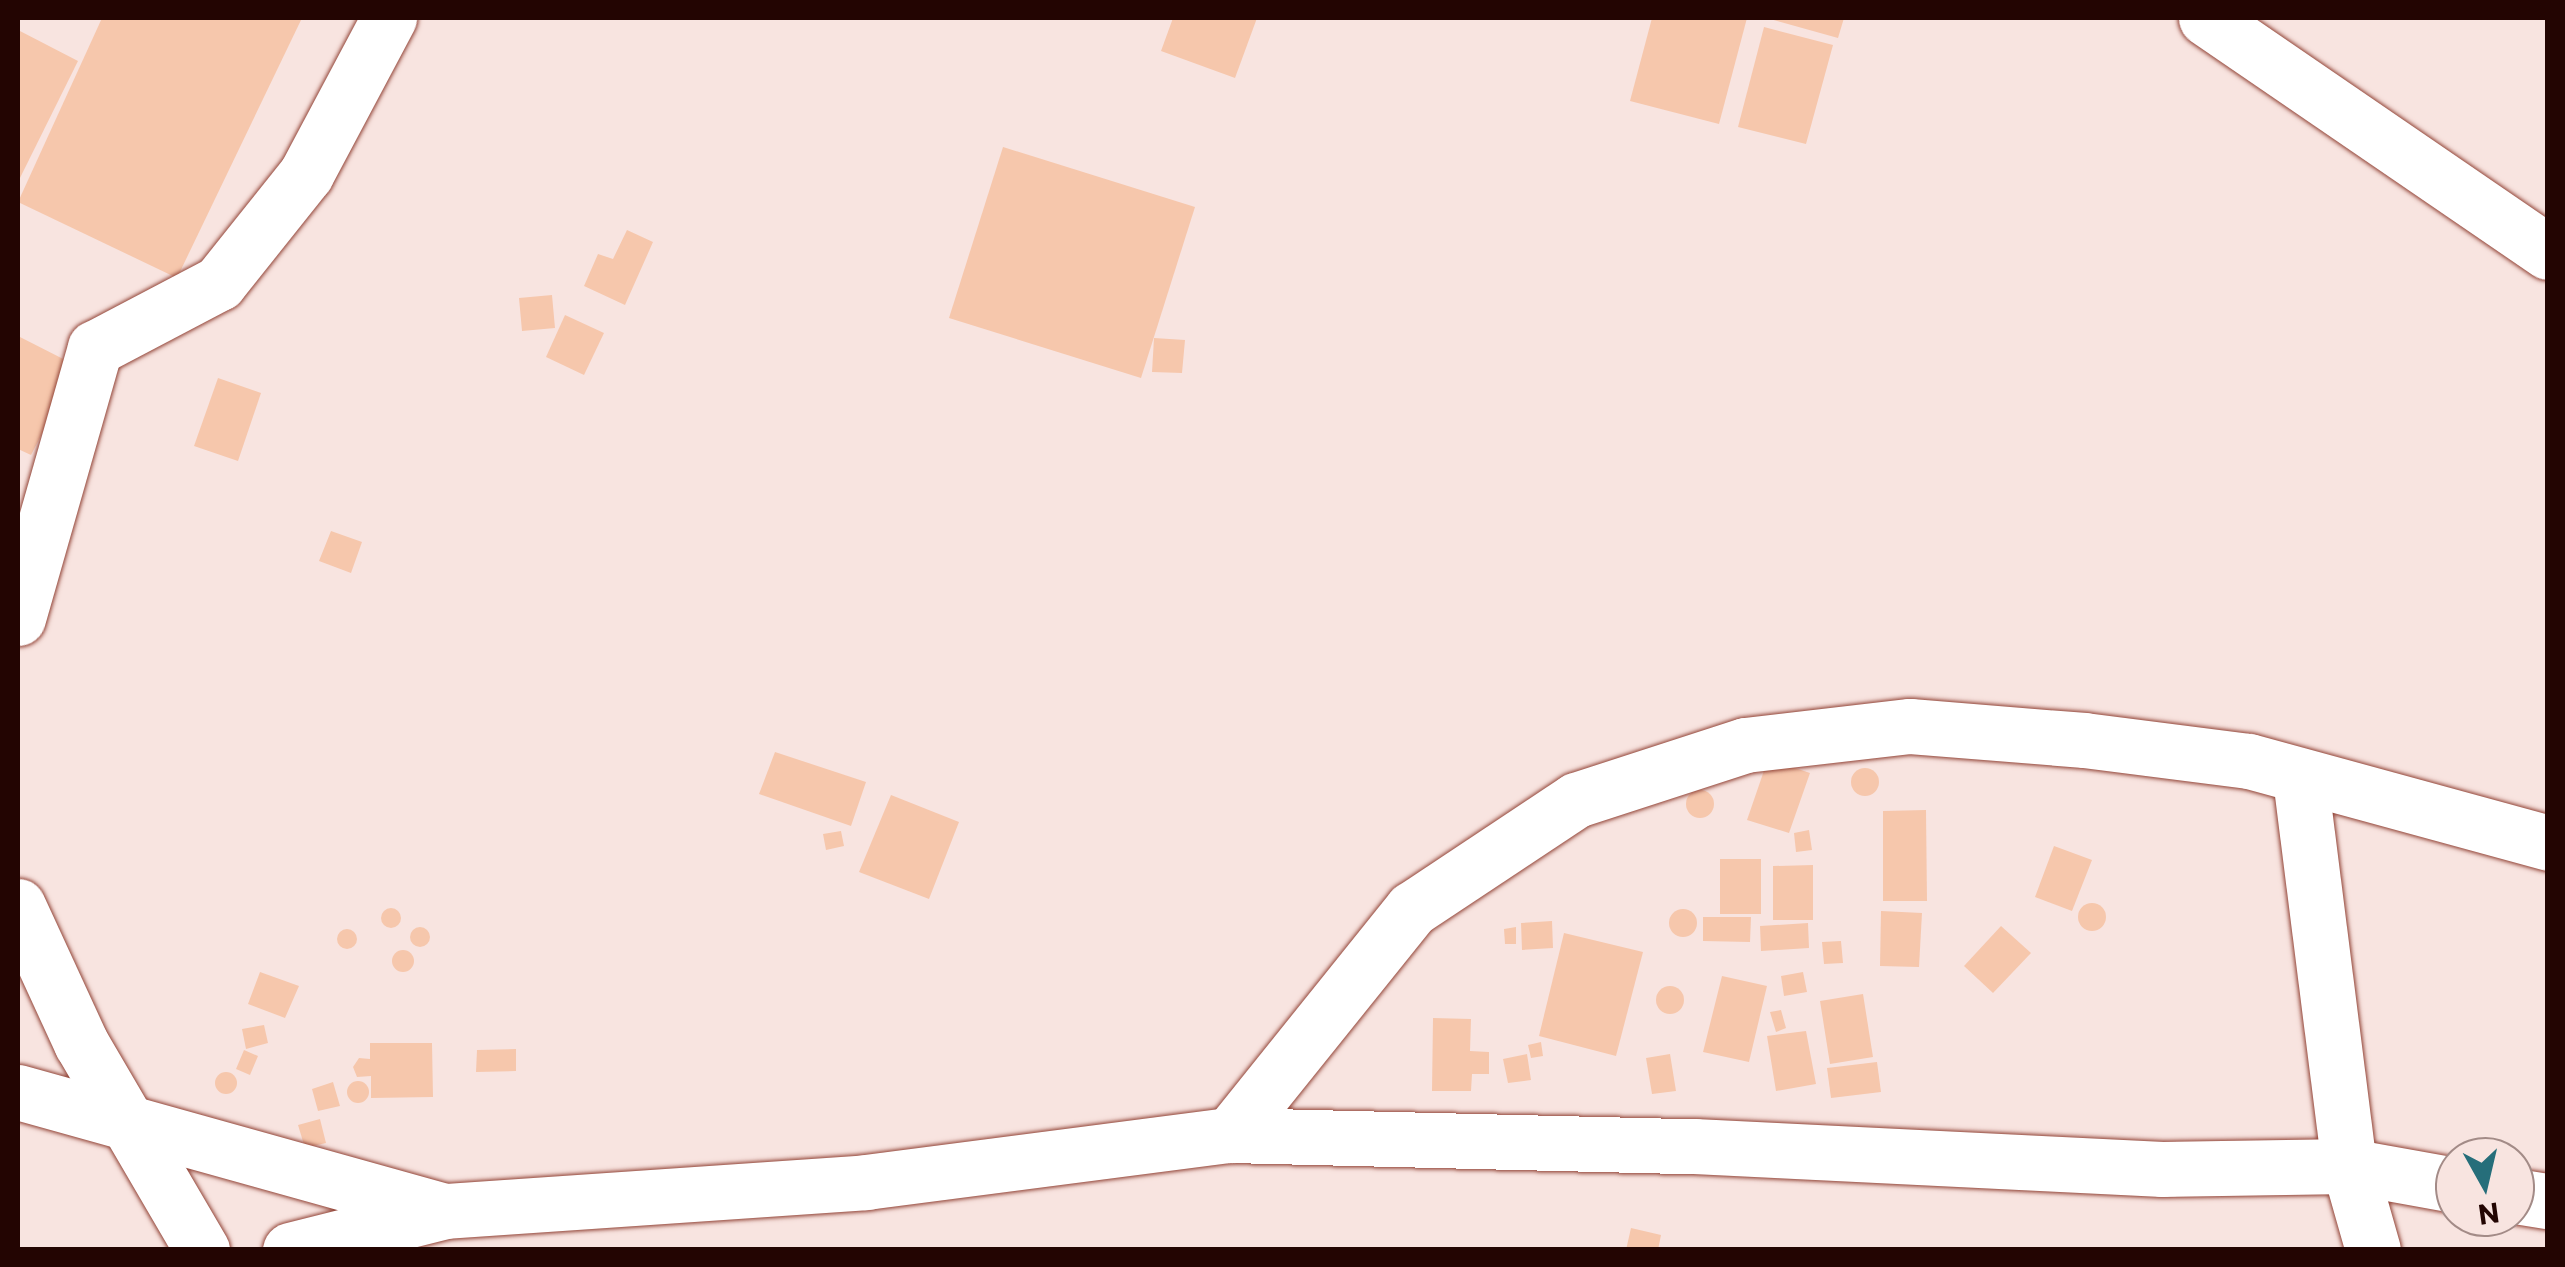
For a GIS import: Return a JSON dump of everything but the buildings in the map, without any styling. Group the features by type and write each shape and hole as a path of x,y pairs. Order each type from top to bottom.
{"street":[{"path":"18,618 94,348 219,283 306,174 388,18"},
{"path":"2206,18 2548,252"},
{"path":"1230,1136 1412,909 1576,800 1745,745 1910,726 2102,742 2249,762 2548,843"},
{"path":"2300,776 2350,1166 2373,1250"},
{"path":"18,906 81,1043 202,1250"},
{"path":"18,1092 125,1119 432,1227"},
{"path":"290,1250 432,1227 866,1182 1230,1136 1694,1146 2162,1169 2350,1166 2435,1181"}]}
